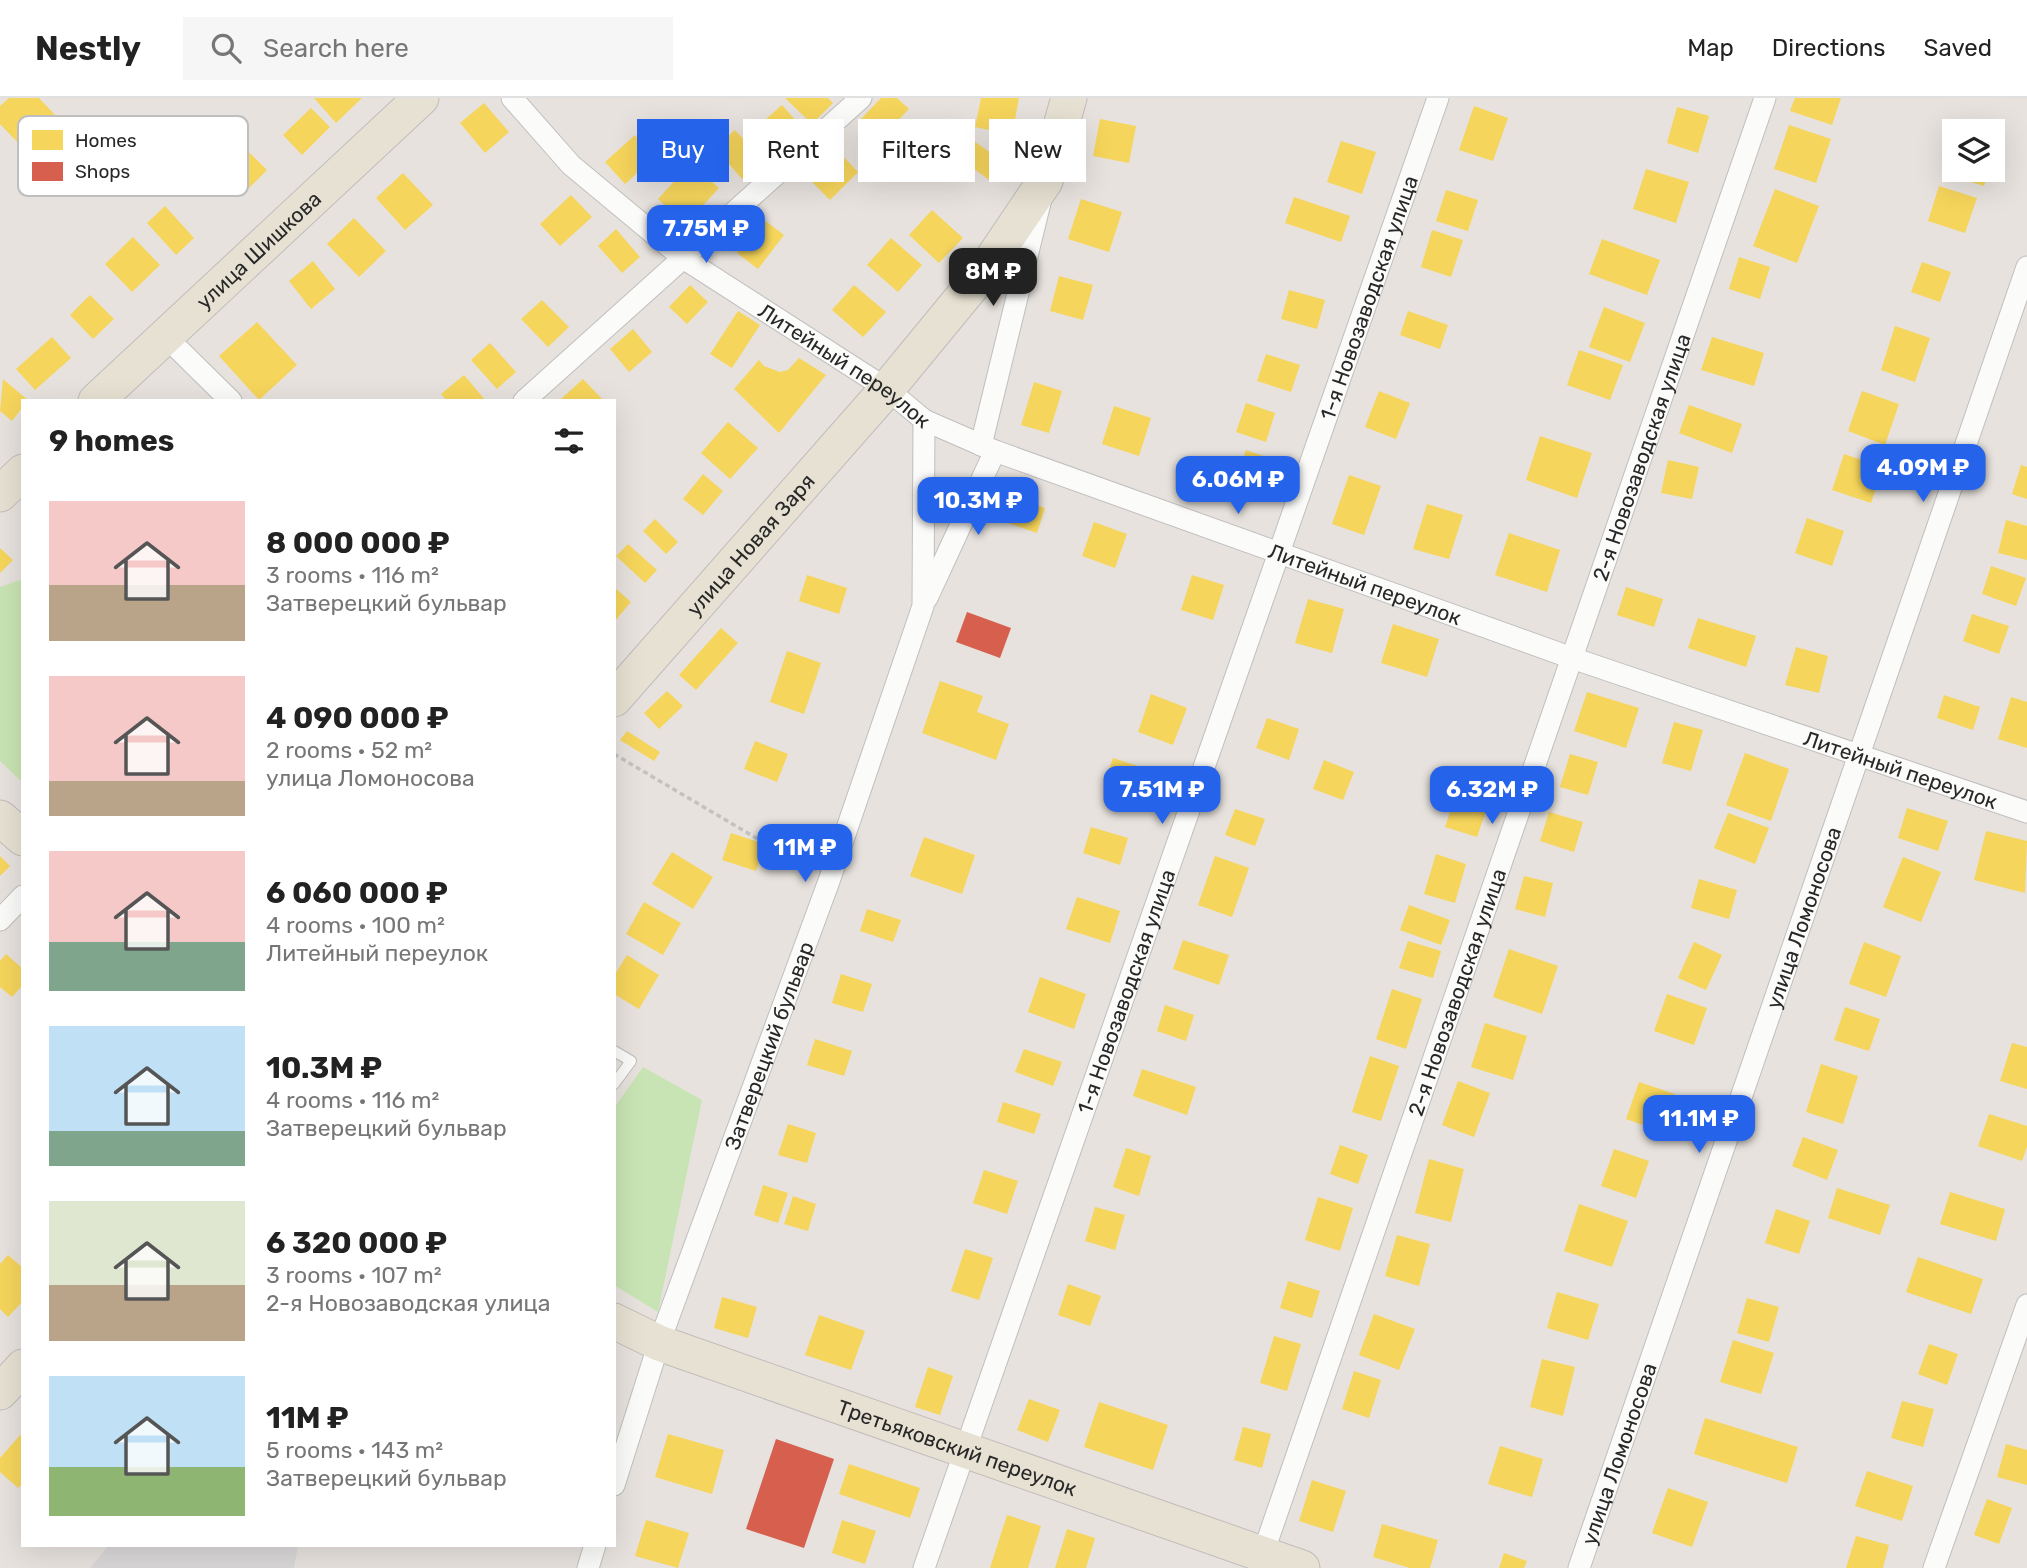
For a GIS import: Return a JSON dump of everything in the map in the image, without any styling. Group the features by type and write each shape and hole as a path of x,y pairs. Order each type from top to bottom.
{"main road":[{"name":"улица Шишкова","path":"98,399 421,98"},
{"name":"Затверецкий бульвар","path":"1063,119 1069,98"},
{"name":"Затверецкий бульвар","path":"887,389 985,270 1044,182"},
{"name":"улица Новая Заря","path":"616,697 887,389"},
{"path":"0,494 21,474"},
{"path":"0,818 21,836"},
{"name":"Третьяковский переулок","path":"616,1322 659,1343 964,1451 1260,1561 1302,1568"},
{"path":"0,1392 21,1369"}],"street":[{"name":"Литейный переулок","path":"512,98 570,164 683,258 887,389 925,420 988,448 1572,658 2027,812"},
{"path":"526,399 861,98"},
{"name":"1-я Новозаводская улица","path":"924,1568 1438,98"},
{"name":"2-я Новозаводская улица","path":"1260,1561 1765,98"},
{"name":"Затверецкий бульвар","path":"616,1479 659,1343 829,881 923,606 988,448 1045,182"},
{"name":"улица Ломоносова","path":"1579,1568 1858,755 2019,318 2027,267"},
{"path":"164,335 229,399"},
{"name":"Затверецкий бульвар","path":"923,606 925,420"},
{"path":"0,920 21,898"},
{"path":"1934,1568 2025,1318"},
{"path":"588,1568 594,1547"}],"lane":[{"path":"616,1052 631,1061 616,1081"}],"path":[{"path":"616,755 829,881"}],"shaded area":[{"path":"107,1547 298,1547 294,1568 90,1568"}],"green space":[{"path":"21,580 21,781 0,761 0,587"},
{"path":"643,1067 702,1100 658,1312 616,1286 616,1105"}],"building: Homes":[{"path":"9,98 39,98 55,115 18,116 18,143 0,124 0,106"},
{"path":"314,98 362,98 336,123"},
{"path":"785,98 828,98 833,103 817,119 807,119"},
{"path":"881,98 897,98 909,109 899,119 861,119"},
{"path":"981,98 1019,98 1015,119 989,119 989,130 975,127"},
{"path":"1795,98 1841,98 1832,125 1790,111"},
{"path":"484,103 509,132 485,153 460,123"},
{"path":"782,105 794,119 766,119"},
{"path":"1474,106 1508,118 1493,161 1459,150"},
{"path":"1677,107 1709,116 1698,153 1667,143"},
{"path":"311,108 330,127 302,155 283,135"},
{"path":"1100,119 1136,126 1129,163 1093,156"},
{"path":"1789,125 1831,139 1816,183 1774,169"},
{"path":"735,130 743,139 742,179 729,164 729,135"},
{"path":"635,135 637,137 637,173 625,184 605,162"},
{"path":"1341,141 1376,152 1362,194 1327,182"},
{"path":"975,142 989,152 989,180 975,170"},
{"path":"248,151 267,170 248,189"},
{"path":"844,157 858,172 830,200 812,182 844,182"},
{"path":"1646,169 1689,182 1676,223 1633,209"},
{"path":"403,173 433,205 405,230 376,198"},
{"path":"674,182 712,182 719,188 686,224 658,199"},
{"path":"1939,186 1977,198 1965,233 1928,221"},
{"path":"1775,189 1819,206 1797,263 1753,246"},
{"path":"1446,190 1478,200 1468,231 1436,221"},
{"path":"571,195 592,217 560,246 540,224"},
{"path":"1294,197 1350,216 1341,242 1285,223"},
{"path":"1081,199 1122,212 1109,252 1068,239"},
{"path":"165,206 194,238 176,255 147,223"},
{"path":"932,210 963,238 939,263 909,235"},
{"path":"354,218 386,251 359,277 327,244"},
{"path":"763,219 784,235 758,269 737,253"},
{"path":"616,229 640,257 622,273 598,246"},
{"path":"1432,230 1463,240 1451,277 1421,267"},
{"path":"133,237 160,265 132,292 105,264"},
{"path":"891,238 922,265 898,292 867,265"},
{"path":"1602,239 1660,260 1647,295 1589,274"},
{"path":"1739,257 1770,267 1760,299 1729,289"},
{"path":"313,261 335,289 311,309 289,281"},
{"path":"1922,262 1951,272 1940,302 1911,292"},
{"path":"1059,276 1093,285 1083,320 1050,311"},
{"path":"690,285 708,302 687,324 669,307"},
{"path":"854,285 886,312 863,337 832,310"},
{"path":"1289,290 1325,300 1317,329 1281,319"},
{"path":"90,295 114,319 93,339 70,315"},
{"path":"542,300 569,327 548,347 521,319"},
{"path":"1604,307 1645,323 1630,362 1589,347"},
{"path":"738,311 760,325 732,368 710,354"},
{"path":"1408,311 1448,325 1440,349 1400,335"},
{"path":"257,322 297,365 258,399 219,356"},
{"path":"1895,326 1930,338 1915,382 1881,370"},
{"path":"633,329 652,352 629,372 610,349"},
{"path":"52,337 71,358 35,390 16,369"},
{"path":"1712,337 1764,353 1754,386 1701,370"},
{"path":"490,343 516,372 497,389 471,360"},
{"path":"1579,350 1623,365 1610,400 1567,385"},
{"path":"1266,354 1300,365 1291,392 1257,381"},
{"path":"799,358 826,375 779,433 734,389 759,360 764,366 780,372 788,370"},
{"path":"464,375 484,399 445,399 441,394"},
{"path":"3,379 27,399 21,399 21,410 12,421 0,411"},
{"path":"583,379 602,399 561,399"},
{"path":"1034,382 1062,391 1049,433 1021,425"},
{"path":"1379,391 1410,403 1396,439 1365,427"},
{"path":"1862,391 1899,404 1885,445 1848,431"},
{"path":"1246,403 1275,413 1266,442 1236,432"},
{"path":"1689,405 1742,424 1732,453 1679,433"},
{"path":"1114,406 1151,418 1139,456 1102,444"},
{"path":"728,422 758,448 730,479 701,453"},
{"path":"1540,436 1592,453 1577,498 1526,480"},
{"path":"1246,450 1278,461 1265,500 1233,489"},
{"path":"1844,454 1883,467 1871,503 1832,490"},
{"path":"1668,460 1699,467 1692,499 1661,493"},
{"path":"2021,465 2027,467 2027,499 2012,494"},
{"path":"703,474 723,491 703,515 683,499"},
{"path":"1349,475 1381,486 1364,535 1332,524"},
{"path":"1014,497 1045,508 1037,533 1005,522"},
{"path":"1427,504 1463,515 1449,559 1413,549"},
{"path":"1807,518 1844,531 1832,566 1795,553"},
{"path":"655,519 678,542 666,554 643,531"},
{"path":"2006,520 2027,526 2027,560 1998,553"},
{"path":"1094,522 1127,534 1115,568 1082,556"},
{"path":"1509,533 1560,550 1547,592 1495,575"},
{"path":"628,544 657,570 645,583 616,556"},
{"path":"0,548 13,560 0,573"},
{"path":"1991,566 2026,578 2016,606 1982,594"},
{"path":"807,575 847,588 839,614 799,601"},
{"path":"1192,575 1224,585 1213,620 1181,610"},
{"path":"1626,587 1663,599 1654,627 1617,615"},
{"path":"616,589 631,602 616,620"},
{"path":"1308,599 1344,609 1332,653 1295,643"},
{"path":"1972,614 2009,626 1999,654 1963,641"},
{"path":"1698,618 1756,636 1746,667 1688,648"},
{"path":"1393,624 1439,639 1427,677 1381,663"},
{"path":"721,628 738,643 696,690 679,675"},
{"path":"1796,647 1828,656 1819,693 1785,685"},
{"path":"787,651 821,663 804,714 770,702"},
{"path":"940,681 983,696 977,712 1009,724 996,760 922,733"},
{"path":"667,691 683,706 659,729 644,713"},
{"path":"1587,692 1639,708 1626,748 1574,731"},
{"path":"1151,694 1187,708 1173,745 1138,732"},
{"path":"1944,695 1980,707 1973,730 1937,718"},
{"path":"2011,697 2027,702 2027,748 1998,739"},
{"path":"1267,718 1299,729 1289,760 1256,748"},
{"path":"1674,722 1703,730 1691,771 1662,763"},
{"path":"627,731 660,752 654,761 620,740"},
{"path":"755,741 788,754 777,782 744,769"},
{"path":"1745,753 1789,769 1771,821 1726,805"},
{"path":"1570,754 1598,762 1588,795 1560,787"},
{"path":"1113,758 1163,774 1154,801 1104,784"},
{"path":"1324,760 1354,772 1343,800 1313,789"},
{"path":"1456,794 1488,805 1477,837 1445,827"},
{"path":"1907,808 1948,821 1938,851 1898,838"},
{"path":"1235,809 1265,819 1255,846 1225,835"},
{"path":"1549,812 1583,822 1574,852 1540,841"},
{"path":"1728,813 1769,828 1755,864 1714,848"},
{"path":"1091,827 1128,838 1120,865 1083,853"},
{"path":"1986,831 2027,841 2025,893 1974,880"},
{"path":"731,833 765,844 756,871 722,860"},
{"path":"924,837 975,855 962,894 910,876"},
{"path":"672,852 713,877 693,909 652,884"},
{"path":"1436,854 1466,864 1455,903 1424,894"},
{"path":"0,856 10,866 0,876"},
{"path":"1215,856 1249,868 1232,917 1198,905"},
{"path":"1903,857 1941,872 1921,922 1883,907"},
{"path":"1524,876 1553,883 1545,917 1515,909"},
{"path":"1699,879 1737,890 1729,919 1691,908"},
{"path":"1077,897 1120,911 1110,943 1066,929"},
{"path":"644,902 681,923 663,955 626,934"},
{"path":"1409,905 1450,920 1441,945 1400,930"},
{"path":"867,909 901,920 893,942 860,931"},
{"path":"1183,940 1229,955 1219,985 1173,969"},
{"path":"1408,941 1441,951 1433,978 1399,968"},
{"path":"1694,942 1722,955 1706,990 1678,978"},
{"path":"1864,942 1901,956 1886,997 1849,984"},
{"path":"1509,949 1558,966 1542,1014 1493,997"},
{"path":"6,954 21,967 21,987 12,997 0,987 0,961"},
{"path":"627,955 659,975 639,1009 616,995 616,973"},
{"path":"841,974 872,984 863,1012 832,1003"},
{"path":"1040,977 1086,994 1074,1029 1028,1012"},
{"path":"1392,989 1422,999 1406,1049 1376,1039"},
{"path":"1667,994 1707,1008 1694,1045 1654,1031"},
{"path":"1165,1005 1194,1015 1186,1041 1157,1031"},
{"path":"1845,1007 1880,1019 1869,1051 1834,1040"},
{"path":"1485,1023 1527,1036 1513,1080 1471,1067"},
{"path":"815,1039 852,1051 844,1076 807,1065"},
{"path":"2012,1043 2027,1047 2027,1089 2000,1081"},
{"path":"1024,1049 1062,1062 1053,1086 1015,1072"},
{"path":"1370,1056 1399,1066 1381,1121 1352,1112"},
{"path":"1821,1064 1858,1076 1843,1124 1806,1112"},
{"path":"1142,1069 1196,1087 1187,1115 1133,1096"},
{"path":"1458,1081 1490,1093 1474,1137 1442,1125"},
{"path":"1639,1082 1675,1094 1662,1132 1626,1119"},
{"path":"1003,1102 1041,1114 1034,1134 997,1122"},
{"path":"1989,1114 2027,1126 2027,1147 2022,1161 1978,1146"},
{"path":"788,1124 816,1133 807,1163 778,1155"},
{"path":"1803,1137 1838,1150 1827,1180 1792,1166"},
{"path":"1340,1145 1368,1155 1358,1184 1330,1174"},
{"path":"1126,1148 1151,1156 1139,1196 1113,1187"},
{"path":"1614,1149 1649,1161 1636,1198 1601,1186"},
{"path":"1429,1159 1464,1169 1451,1222 1415,1213"},
{"path":"984,1170 1018,1181 1007,1214 973,1203"},
{"path":"763,1185 788,1193 778,1223 754,1215"},
{"path":"1837,1188 1890,1205 1880,1235 1828,1218"},
{"path":"1950,1192 2005,1209 1996,1241 1940,1224"},
{"path":"793,1196 816,1204 808,1231 784,1224"},
{"path":"1318,1197 1353,1208 1340,1251 1305,1240"},
{"path":"1579,1204 1628,1221 1612,1267 1564,1251"},
{"path":"1095,1207 1125,1215 1115,1250 1085,1241"},
{"path":"1776,1209 1810,1221 1799,1254 1765,1243"},
{"path":"1397,1235 1430,1244 1419,1286 1385,1276"},
{"path":"965,1249 993,1258 979,1300 951,1291"},
{"path":"8,1255 21,1266 21,1303 8,1317 0,1309 0,1264"},
{"path":"1918,1257 1983,1279 1971,1314 1906,1292"},
{"path":"1288,1281 1320,1291 1312,1318 1280,1308"},
{"path":"1068,1284 1101,1296 1090,1326 1058,1315"},
{"path":"1557,1292 1599,1304 1588,1340 1547,1328"},
{"path":"722,1297 757,1307 748,1338 714,1328"},
{"path":"1747,1298 1779,1307 1769,1342 1737,1333"},
{"path":"1374,1314 1415,1329 1399,1370 1359,1355"},
{"path":"819,1315 865,1331 851,1370 805,1355"},
{"path":"1274,1336 1301,1344 1287,1391 1260,1383"},
{"path":"1733,1340 1774,1353 1761,1394 1720,1382"},
{"path":"1929,1344 1958,1354 1947,1385 1918,1374"},
{"path":"1542,1359 1575,1367 1563,1416 1530,1407"},
{"path":"928,1367 953,1376 940,1415 915,1407"},
{"path":"1354,1371 1381,1380 1369,1418 1342,1409"},
{"path":"1029,1399 1060,1410 1048,1442 1017,1430"},
{"path":"1902,1401 1934,1409 1923,1447 1891,1438"},
{"path":"1099,1402 1168,1425 1153,1470 1084,1447"},
{"path":"1705,1418 1798,1447 1787,1483 1694,1454"},
{"path":"1243,1427 1271,1434 1262,1468 1234,1460"},
{"path":"21,1434 21,1485 18,1488 0,1472 0,1458"},
{"path":"668,1434 724,1450 712,1494 655,1477"},
{"path":"2006,1444 2027,1450 2027,1485 1997,1477"},
{"path":"1500,1446 1543,1459 1532,1497 1488,1484"},
{"path":"849,1464 920,1488 910,1518 839,1494"},
{"path":"1867,1471 1913,1486 1902,1521 1855,1506"},
{"path":"1312,1480 1346,1491 1333,1532 1299,1521"},
{"path":"1668,1488 1708,1502 1692,1547 1652,1533"},
{"path":"1987,1499 2012,1508 1999,1544 1974,1535"},
{"path":"1007,1515 1041,1526 1028,1568 990,1568"},
{"path":"646,1520 689,1533 678,1568 635,1556"},
{"path":"842,1520 876,1531 865,1564 832,1553"},
{"path":"1382,1524 1438,1540 1430,1568 1410,1568 1373,1557"},
{"path":"1067,1529 1095,1538 1086,1568 1055,1568"},
{"path":"1856,1536 1889,1545 1883,1568 1846,1568"},
{"path":"1504,1553 1527,1561 1524,1568 1499,1568"}],"building: Shops":[{"path":"967,612 1011,628 1000,658 956,642"},
{"path":"776,1439 834,1459 804,1548 746,1529"}]}
